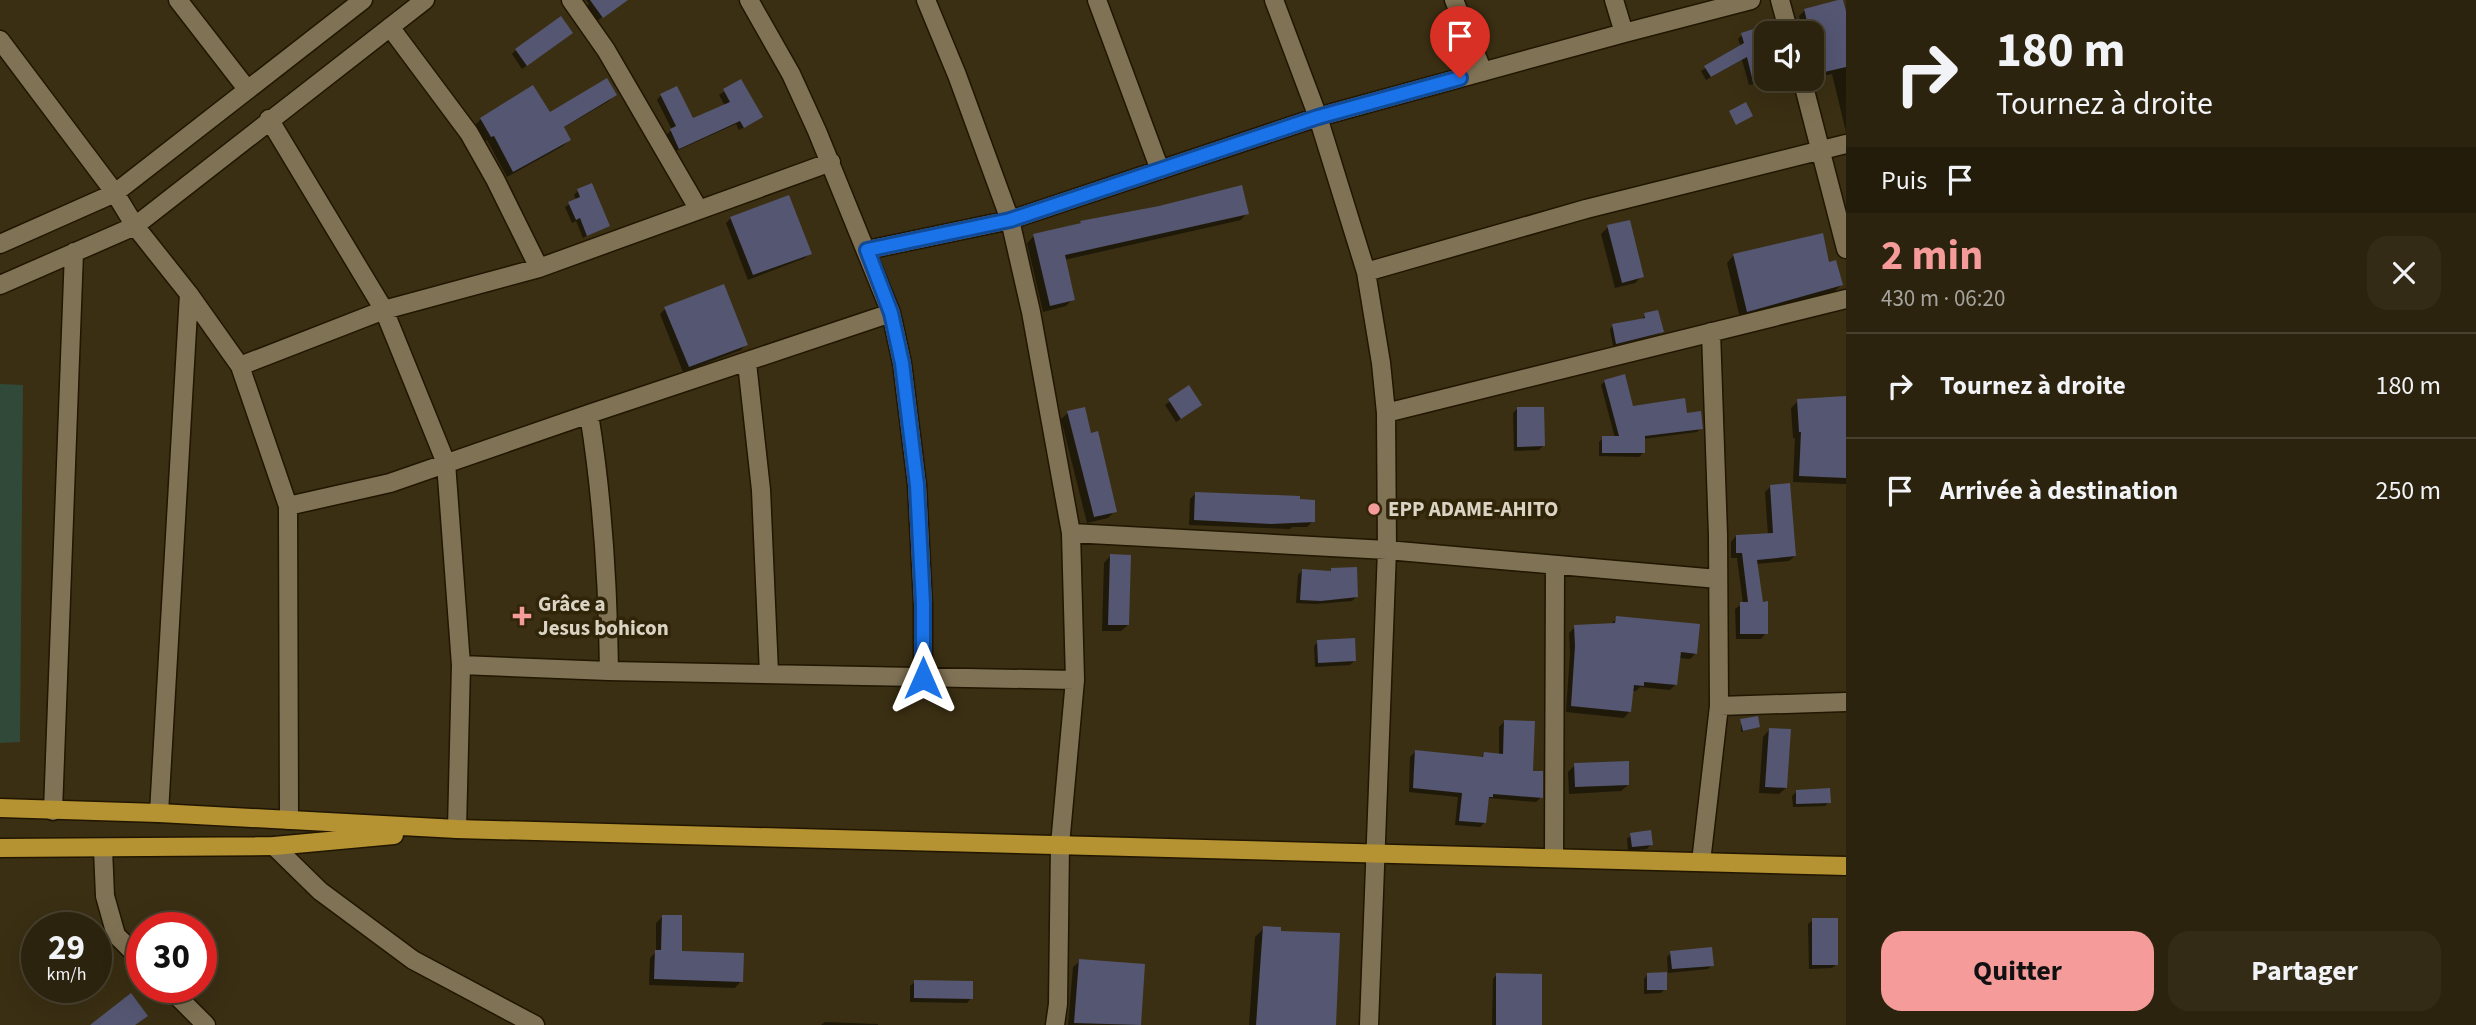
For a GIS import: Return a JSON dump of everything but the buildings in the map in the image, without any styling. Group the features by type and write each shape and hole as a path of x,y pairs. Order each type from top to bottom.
{"main road":[{"path":"0,808 159,813 457,829 1846,866"},
{"path":"0,848 274,846 457,829"}],"street":[{"path":"178,0 247,89"},
{"path":"0,244 116,193 363,0"},
{"path":"0,285 135,226 425,0"},
{"path":"571,0 606,50 699,210"},
{"path":"749,0 791,74 831,162 891,313 902,363 917,485 923,604 923,678"},
{"path":"926,0 957,75 1010,220 1031,312 1071,533 1075,680 1060,845 1058,1004 1055,1025"},
{"path":"1097,0 1160,170"},
{"path":"1273,0 1318,117 1366,272 1386,413 1387,550 1369,1025"},
{"path":"1454,0 1483,72"},
{"path":"1614,0 1625,33"},
{"path":"867,250 1010,220 1318,117 1751,0"},
{"path":"1780,0 1786,21"},
{"path":"390,27 468,133 495,178 539,268"},
{"path":"0,40 116,193 135,226 189,294 240,366 288,506 289,820"},
{"path":"1805,91 1846,248"},
{"path":"270,119 384,310 446,463 461,665 457,829"},
{"path":"1366,272 1586,209 1846,144"},
{"path":"240,366 384,310 539,268 831,162"},
{"path":"53,811 74,252"},
{"path":"159,813 189,294"},
{"path":"1386,413 1846,299"},
{"path":"288,506 390,483 891,313"},
{"path":"1701,862 1719,706 1712,332"},
{"path":"747,363 761,490 769,673"},
{"path":"589,414 600,484 608,586 609,671"},
{"path":"1071,533 1387,550 1718,579"},
{"path":"1553,858 1555,565"},
{"path":"461,665 609,671 1075,680"},
{"path":"1719,706 1846,702"},
{"path":"274,846 320,891 413,960 535,1025"},
{"path":"103,849 105,896 116,935 126,945"},
{"path":"184,1003 206,1025"}],"green space":[{"path":"0,384 23,385 20,742 0,743"}],"place":[{"name":"EPP ADAME-AHITO","path":"1374,509"},
{"name":"Grâce a Jesus bohicon","path":"522,616"}],"route":[{"path":"923,678 923,604 917,485 902,363 891,313 867,250 1010,220 1318,117 1460,78"}]}
